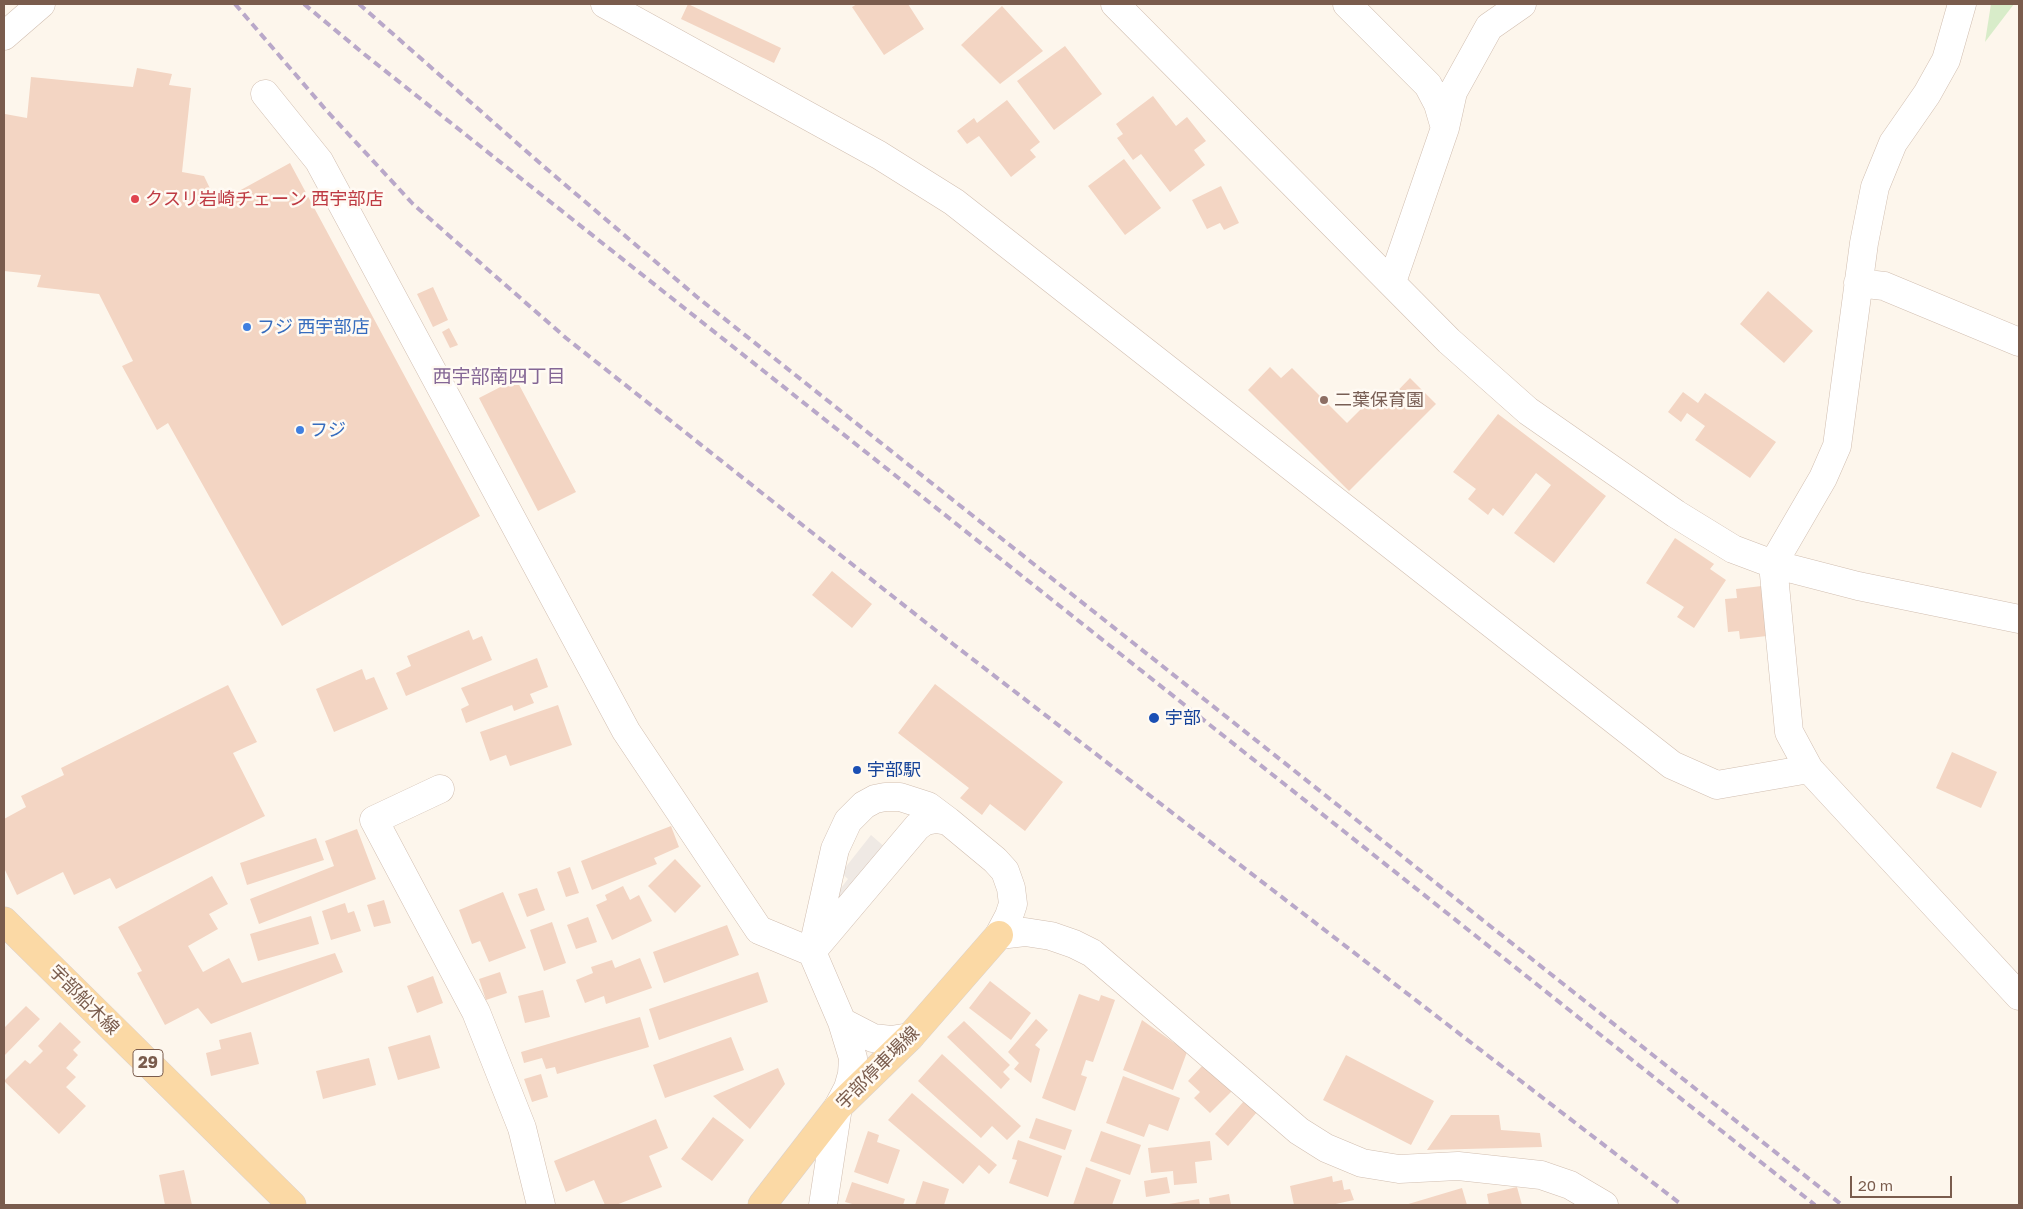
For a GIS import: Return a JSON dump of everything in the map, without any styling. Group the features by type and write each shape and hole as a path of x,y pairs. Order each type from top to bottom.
{"main road":[{"name":"宇部船木線","path":"4,921 292,1205"},
{"name":"宇部停車場線","path":"762,1205 838,1107 910,1037 999,935"}],"street":[{"path":"4,36 41,4"},
{"path":"604,4 879,155 954,202 1672,765 1717,785 1809,769"},
{"path":"1115,4 1449,341 1528,411 1676,514 1733,550 1773,564 1858,586 2019,619"},
{"path":"1346,4 1428,85 1438,104 1445,128"},
{"path":"1392,282 1445,128 1453,92 1488,27 1522,4"},
{"path":"1962,4 1946,60 1893,143 1875,187 1858,283 1837,446 1823,478 1773,564 1790,732 1809,769 2019,996"},
{"path":"265,94 319,161 626,731 759,930 812,952"},
{"path":"1858,283 1884,286 2019,342"},
{"path":"440,789 374,820 476,1012 522,1128 541,1205"},
{"path":"823,1205 838,1107 848,1088 852,1074 853,1058 842,1022 812,952 835,849 848,821 864,805 886,796 900,797 928,806 948,821 995,860 1005,871 1011,888 1013,904 1010,916 999,935"},
{"path":"812,952 917,827 925,822 936,819 948,821"},
{"path":"999,935 1025,932 1051,936 1092,953 1299,1131 1326,1148 1362,1163 1399,1169 1458,1166 1541,1175 1570,1185 1604,1205"},
{"path":"842,1022 873,1038 890,1040 910,1037"}],"shaded area":[{"path":"871,835 902,862 857,918 834,897 848,879 841,873"}],"green space":[{"path":"1991,4 2014,4 1985,42"}],"building":[{"path":"688,4 781,48 774,63 681,19"},
{"path":"857,4 908,4 924,29 884,55 852,7"},
{"path":"1002,6 1043,51 1000,84 961,45"},
{"path":"1065,46 1102,94 1054,130 1017,81"},
{"name":"フジ 西宇部店","path":"137,68 172,74 169,85 191,88 182,172 204,176 217,203 290,163 480,516 282,626 168,423 157,430 122,366 133,361 99,294 37,287 41,275 4,271 5,114 27,118 31,77 133,87"},
{"path":"1153,96 1176,126 1187,117 1206,141 1194,150 1205,165 1170,192 1141,154 1133,160 1117,138 1123,134 1116,124"},
{"path":"1007,100 1040,142 1030,150 1036,157 1011,177 979,136 967,144 957,131 974,118 977,123"},
{"path":"1124,159 1161,208 1125,235 1088,186"},
{"path":"1221,186 1239,223 1224,230 1220,223 1207,229 1192,200"},
{"path":"433,287 448,320 433,327 417,294"},
{"path":"1768,291 1813,331 1784,363 1740,324"},
{"path":"449,328 458,345 450,348 442,332"},
{"path":"1270,367 1281,378 1292,368 1347,423 1371,399 1380,409 1410,378 1436,404 1349,491 1248,390"},
{"path":"516,379 576,492 538,511 479,398"},
{"path":"1683,392 1698,403 1705,393 1776,442 1750,478 1695,440 1705,426 1687,413 1681,422 1668,412"},
{"path":"1498,414 1606,496 1554,563 1514,533 1551,485 1536,473 1503,516 1493,508 1488,515 1468,499 1476,489 1453,472"},
{"path":"1675,538 1714,564 1710,569 1726,580 1694,628 1677,617 1684,607 1646,583"},
{"path":"832,571 872,604 852,628 812,595"},
{"path":"1762,586 1767,636 1740,639 1739,631 1728,632 1725,599 1737,598 1736,589"},
{"path":"469,630 473,640 482,636 492,660 406,696 396,673 411,666 407,656"},
{"path":"537,658 548,687 530,694 534,703 514,711 512,705 466,723 461,709 469,705 461,688"},
{"path":"362,669 366,680 374,677 388,709 334,732 316,689"},
{"path":"935,684 1063,782 1025,831 990,804 982,815 960,798 969,788 898,733"},
{"path":"228,685 257,742 233,753 265,816 116,889 110,878 74,895 63,872 17,895 4,868 4,819 26,807 21,796 64,775 61,768"},
{"path":"558,705 572,745 510,766 506,755 490,761 480,732"},
{"path":"1952,752 1997,772 1981,808 1936,788"},
{"path":"671,826 679,847 654,858 657,864 592,890 581,861"},
{"path":"357,829 376,879 259,924 250,899 334,866 325,841"},
{"path":"316,838 324,860 247,885 240,863"},
{"path":"675,859 701,886 675,913 648,886"},
{"path":"570,867 579,893 566,897 557,872"},
{"path":"212,876 228,904 209,914 218,929 188,946 203,972 229,958 242,983 335,953 343,972 211,1024 198,1008 165,1025 137,973 142,971 118,927"},
{"path":"623,886 630,900 639,895 652,921 612,940 596,905 607,900 605,895"},
{"path":"537,888 545,910 527,917 518,894"},
{"path":"503,892 526,948 489,962 480,941 472,944 459,910"},
{"path":"384,900 391,923 374,927 367,905"},
{"path":"345,903 348,913 354,911 361,931 331,940 322,911"},
{"path":"311,916 319,944 258,961 250,934"},
{"path":"588,917 597,942 576,949 567,925"},
{"path":"552,922 566,963 544,971 530,930"},
{"path":"727,925 739,955 664,983 653,952"},
{"path":"640,958 652,988 606,1004 604,996 585,1003 576,980 593,973 591,967 612,960 615,968"},
{"path":"500,972 507,993 486,1000 479,979"},
{"path":"758,972 768,1002 659,1040 649,1009"},
{"path":"433,976 443,1003 417,1013 407,986"},
{"path":"990,981 1031,1013 1011,1040 969,1008"},
{"path":"543,990 550,1017 525,1023 518,996"},
{"path":"1079,994 1099,1001 1101,995 1115,1000 1093,1062 1086,1060 1081,1075 1087,1077 1075,1111 1042,1098"},
{"path":"26,1006 40,1019 4,1056 4,1028"},
{"path":"640,1017 649,1047 557,1074 555,1067 546,1069 542,1058 524,1063 521,1052"},
{"path":"1036,1019 1048,1030 1035,1045 1040,1049 1031,1083 1014,1069 1019,1063 1008,1052"},
{"path":"1142,1020 1187,1052 1173,1090 1123,1070"},
{"path":"964,1021 1010,1065 1003,1072 1010,1079 1001,1089 947,1037"},
{"path":"60,1022 81,1042 73,1050 78,1055 66,1068 76,1077 66,1087 86,1106 59,1134 4,1081 25,1060 30,1064 43,1051 38,1046"},
{"path":"251,1032 259,1064 211,1076 206,1053 221,1049 219,1040"},
{"path":"430,1035 440,1068 398,1080 388,1047"},
{"path":"731,1037 744,1070 665,1098 653,1065"},
{"path":"942,1054 1021,1126 1007,1140 992,1126 981,1138 918,1081"},
{"path":"1346,1055 1434,1101 1411,1145 1323,1100"},
{"path":"369,1058 376,1085 323,1099 316,1071"},
{"path":"1204,1064 1232,1091 1210,1113 1194,1098 1200,1092 1188,1081"},
{"path":"778,1068 785,1084 750,1129 713,1096"},
{"path":"541,1074 548,1097 532,1102 524,1079"},
{"path":"1123,1076 1180,1098 1168,1131 1149,1124 1144,1137 1106,1123"},
{"path":"912,1093 997,1165 989,1174 979,1165 963,1184 888,1120"},
{"path":"1244,1101 1257,1112 1228,1146 1215,1134"},
{"path":"1451,1115 1499,1115 1501,1130 1540,1133 1542,1147 1427,1150"},
{"path":"713,1117 744,1140 712,1181 681,1159"},
{"path":"1036,1118 1072,1130 1065,1150 1029,1138"},
{"path":"656,1119 668,1148 649,1156 662,1187 616,1205 605,1205 594,1180 566,1192 554,1161"},
{"path":"868,1131 879,1135 877,1142 900,1150 888,1184 854,1172"},
{"path":"1101,1131 1141,1145 1130,1175 1090,1161"},
{"path":"1018,1140 1062,1156 1048,1197 1009,1183 1017,1160 1012,1159"},
{"path":"1210,1141 1212,1160 1195,1162 1197,1183 1174,1185 1173,1171 1151,1173 1148,1148"},
{"path":"1086,1167 1121,1180 1112,1205 1073,1205"},
{"path":"184,1170 192,1205 165,1205 159,1175"},
{"path":"1332,1176 1333,1182 1342,1180 1344,1190 1350,1189 1354,1200 1331,1205 1294,1205 1290,1186"},
{"path":"1167,1177 1170,1193 1146,1197 1144,1181"},
{"path":"923,1181 949,1189 944,1205 915,1205"},
{"path":"852,1182 905,1199 903,1205 856,1205 845,1202"},
{"path":"1517,1187 1522,1205 1489,1205 1487,1194"},
{"path":"1462,1188 1467,1205 1405,1205"},
{"path":"1229,1194 1231,1205 1210,1205 1209,1198"},
{"path":"1199,1199 1200,1205 1169,1205 1169,1204"}],"railway":[{"path":"235,4 326,110 413,204 566,338 953,644 1682,1205"},
{"path":"304,4 364,54 1815,1205"},
{"path":"359,4 542,165 697,297 1842,1205"}],"place":[{"name":"クスリ岩崎チェーン 西宇部店","path":"135,199"},
{"name":"フジ 西宇部店","path":"247,327"},
{"name":"二葉保育園","path":"1324,400"},
{"name":"フジ","path":"300,430"},
{"name":"宇部","path":"1154,718"},
{"name":"宇部駅","path":"857,770"}],"district":[{"name":"西宇部南四丁目","path":"499,377"}]}
